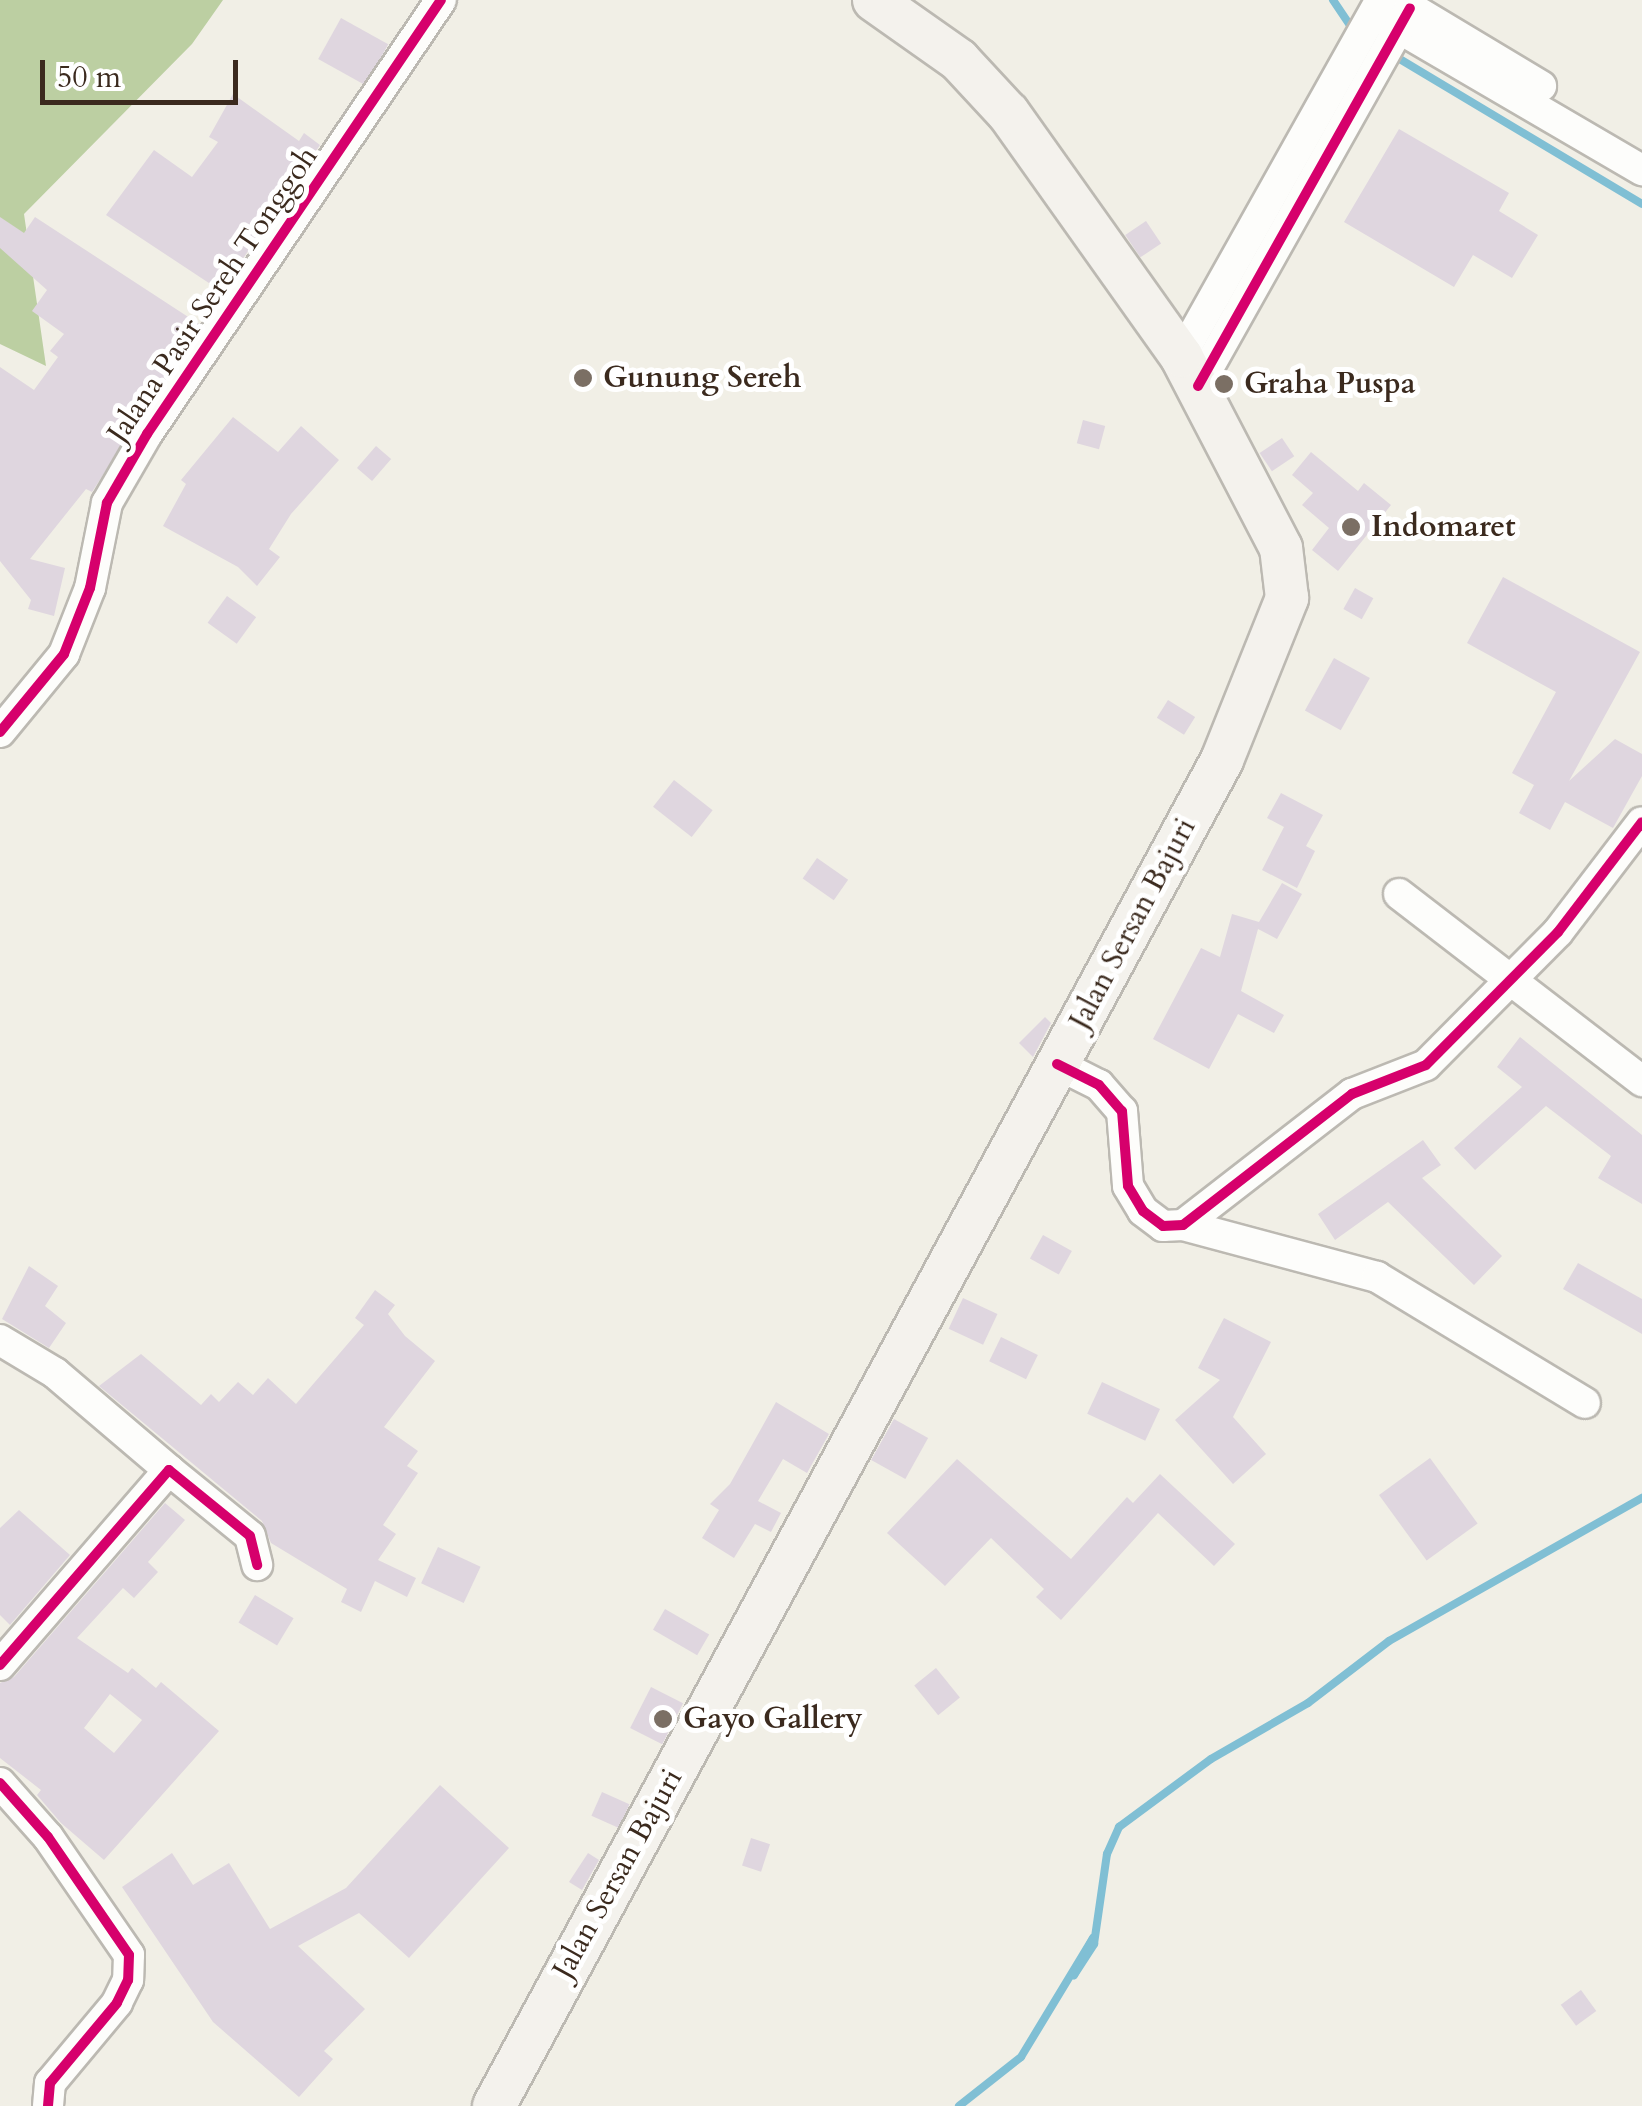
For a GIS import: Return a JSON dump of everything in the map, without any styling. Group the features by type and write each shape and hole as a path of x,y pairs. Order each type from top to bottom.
{"main road":[{"name":"Jalan Sersan Bajuri","path":"494,2106 1222,760 1287,598 1281,548 1190,371 1008,113 959,60 874,0"}],"street":[{"name":"Jalana Pasir Sereh Tonggoh","path":"0,732 64,654 90,588 107,503 147,434 441,0"},
{"path":"1190,371 1393,10"},
{"path":"1393,10 1642,146"},
{"path":"1393,10 1642,170"},
{"path":"1183,1225 1352,1094 1426,1065 1510,975 1558,932 1642,822"},
{"path":"1400,894 1510,975 1642,1081"},
{"path":"1057,1064 1098,1085 1122,1111 1128,1186 1142,1210 1162,1226 1183,1225 1378,1277 1585,1403"},
{"path":"0,1340 54,1373 250,1536 257,1565"},
{"path":"0,1665 169,1470"},
{"path":"0,1783 48,1837 129,1955 128,1980 117,2003 50,2083 48,2106"}],"green space":[{"path":"0,0 223,0 192,44 24,214 46,366 0,344"}],"building":[{"path":"341,18 388,44 365,85 318,59"},
{"path":"233,94 299,141 304,133 320,145 221,291 106,215 154,150 192,177 218,142 209,137"},
{"path":"1399,129 1509,193 1499,211 1538,235 1512,278 1473,255 1454,287 1344,222"},
{"path":"0,217 24,233 35,217 199,324 92,492 86,489 30,559 65,568 54,616 28,609 31,600 0,561 0,367 34,390 58,357 50,351 64,334 32,311 47,290 0,248"},
{"path":"1146,221 1161,243 1140,257 1125,235"},
{"path":"233,417 278,452 301,426 339,460 291,514 269,549 280,557 257,586 238,567 163,526 186,484 181,480"},
{"path":"1083,420 1105,426 1099,449 1077,443"},
{"path":"1282,438 1294,456 1272,471 1260,453"},
{"path":"376,446 391,459 372,481 357,468"},
{"path":"1311,452 1358,491 1364,483 1391,505 1338,571 1312,550 1329,528 1302,505 1313,493 1292,475"},
{"path":"1503,577 1640,652 1569,781 1615,739 1642,754 1642,776 1613,828 1565,802 1550,830 1519,813 1534,785 1512,773 1556,692 1467,643"},
{"path":"1355,588 1373,598 1362,619 1343,609"},
{"path":"227,596 256,617 237,644 208,623"},
{"path":"1334,658 1370,678 1341,730 1305,710"},
{"path":"1168,700 1195,717 1184,735 1157,718"},
{"path":"674,780 713,810 692,837 653,807"},
{"path":"1281,793 1323,815 1306,846 1315,851 1297,888 1262,870 1284,827 1267,818"},
{"path":"817,858 848,880 834,900 803,878"},
{"path":"1282,883 1302,894 1277,939 1258,929 1241,991 1284,1015 1274,1033 1238,1014 1209,1069 1153,1039 1201,948 1220,957 1232,914 1259,922"},
{"path":"1045,1017 1051,1023 1033,1057 1019,1043"},
{"path":"1520,1037 1642,1135 1642,1204 1598,1178 1611,1156 1546,1106 1475,1170 1454,1148 1522,1087 1497,1067"},
{"path":"1423,1140 1441,1165 1422,1178 1502,1256 1474,1285 1388,1202 1335,1240 1318,1214"},
{"path":"1043,1235 1072,1251 1059,1275 1030,1259"},
{"path":"1578,1263 1642,1299 1642,1334 1563,1289"},
{"path":"29,1266 58,1286 45,1306 66,1323 49,1348 2,1319"},
{"path":"375,1290 395,1305 388,1314 405,1336 435,1361 384,1427 418,1451 407,1466 418,1473 383,1525 396,1534 378,1560 416,1578 407,1597 375,1581 361,1612 341,1602 347,1589 271,1543 262,1521 99,1386 141,1354 201,1405 211,1394 219,1402 238,1382 253,1395 268,1378 296,1404 364,1325 355,1318"},
{"path":"963,1298 997,1314 983,1345 949,1329"},
{"path":"1224,1318 1271,1342 1233,1417 1266,1454 1233,1484 1175,1420 1220,1380 1198,1368"},
{"path":"1001,1337 1038,1355 1026,1379 989,1361"},
{"path":"1102,1382 1160,1409 1145,1441 1087,1414"},
{"path":"776,1402 829,1434 807,1473 783,1459 758,1501 781,1513 771,1532 755,1524 734,1558 702,1538 719,1510 710,1504 730,1484"},
{"path":"894,1419 928,1438 905,1479 871,1460"},
{"path":"1430,1458 1478,1524 1427,1561 1379,1495"},
{"path":"957,1459 1071,1559 1127,1497 1133,1503 1160,1474 1235,1544 1214,1566 1158,1513 1061,1620 1036,1597 1044,1589 991,1538 945,1586 887,1533"},
{"path":"165,1503 185,1520 148,1562 158,1572 134,1598 123,1588 77,1638 128,1673 132,1668 156,1688 161,1682 219,1731 104,1860 61,1823 37,1795 41,1790 0,1758 0,1683 14,1677","holes":["110,1694 142,1720 114,1753 84,1728"]},
{"path":"19,1510 70,1555 10,1625 0,1615 0,1528"},
{"path":"438,1547 481,1567 464,1603 421,1583"},
{"path":"255,1595 294,1618 277,1646 239,1622"},
{"path":"665,1609 709,1634 697,1655 653,1630"},
{"path":"936,1668 960,1698 938,1715 914,1686"},
{"name":"Gayo Gallery","path":"651,1687 683,1703 662,1744 630,1728"},
{"path":"440,1785 509,1848 409,1958 359,1913 298,1946 365,2009 324,2051 333,2059 299,2097 213,2022 122,1887 172,1853 193,1885 229,1863 270,1929 346,1888"},
{"path":"602,1792 629,1804 619,1828 591,1816"},
{"path":"751,1838 770,1844 761,1872 742,1866"},
{"path":"588,1853 599,1860 582,1890 569,1882"},
{"path":"1581,1990 1596,2011 1576,2026 1561,2005"}],"waterway":[{"path":"1333,0 1355,33"},
{"path":"1393,55 1642,204"},
{"path":"959,2106 1021,2057 1093,1938 1074,1975 1094,1944 1107,1854 1119,1827 1211,1759 1308,1703 1389,1641 1642,1498"}],"cycle path":[{"path":"0,732 64,654 90,588 107,503 147,434 441,0"},
{"path":"1198,386 1410,8"},
{"path":"1057,1064 1099,1085 1122,1111 1128,1186 1143,1211 1163,1226 1183,1225 1352,1094 1426,1065 1558,932 1642,822"},
{"path":"0,1665 169,1470 250,1536 257,1565"},
{"path":"0,1783 48,1837 129,1955 128,1980 117,2003 50,2083 48,2106"}],"place":[{"name":"Gunung Sereh","path":"583,378"},
{"name":"Graha Puspa","path":"1224,384"},
{"name":"Indomaret","path":"1351,527"},
{"name":"Gayo Gallery","path":"663,1719"}]}
